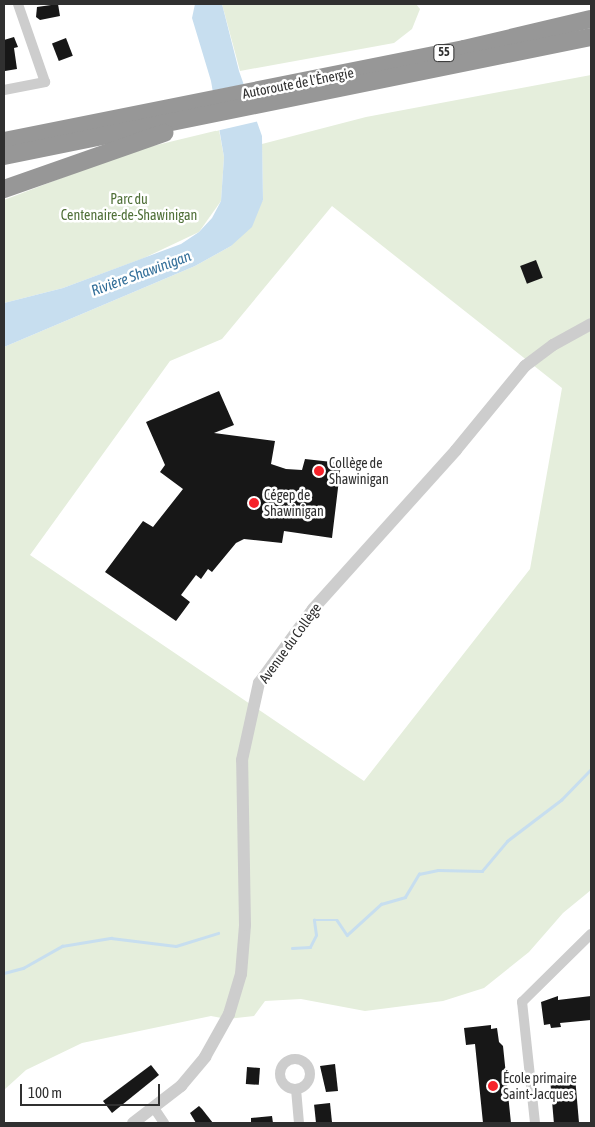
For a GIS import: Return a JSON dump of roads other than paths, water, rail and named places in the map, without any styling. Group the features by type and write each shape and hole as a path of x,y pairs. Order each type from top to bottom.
{"highway":[{"name":"Autoroute de l'Énergie","path":"4,156 172,120 539,34 591,19"},
{"name":"Autoroute de l'Énergie","path":"4,139 226,112 298,90 591,37"},
{"path":"4,189 172,120"}],"street":[{"path":"4,90 45,82 18,4"},
{"name":"Avenue du Collège","path":"133,1123 181,1086 205,1057 229,1014 241,974 245,925 242,760 259,683 313,609 456,450 525,366 553,345 591,324"},
{"path":"535,1123 522,1002 591,934"},
{"path":"296,1089 298,1123"},
{"path":"154,1108 164,1123"}],"water":[{"name":"Rivière Shawinigan","path":"195,4 222,4 239,71 262,136 263,200 252,227 231,246 195,266 4,347 4,303 63,288 181,244 199,232 212,218 221,201 224,157 211,81 192,18"}],"waterway":[{"path":"292,948 310,947 316,935 314,920 337,920 347,935 381,904 405,897 419,874 438,870 482,871 507,841 561,800 591,769"},
{"path":"4,973 23,968 62,946 111,938 176,946 218,933"}],"place":[{"name":"Collège de Shawinigan","path":"319,471"},
{"name":"Cégep de Shawinigan","path":"254,503"},
{"name":"École primaire Saint-Jacques","path":"493,1086"}],"park label":[{"name":"Parc du Centenaire-de-Shawinigan","path":"129,207"}]}
